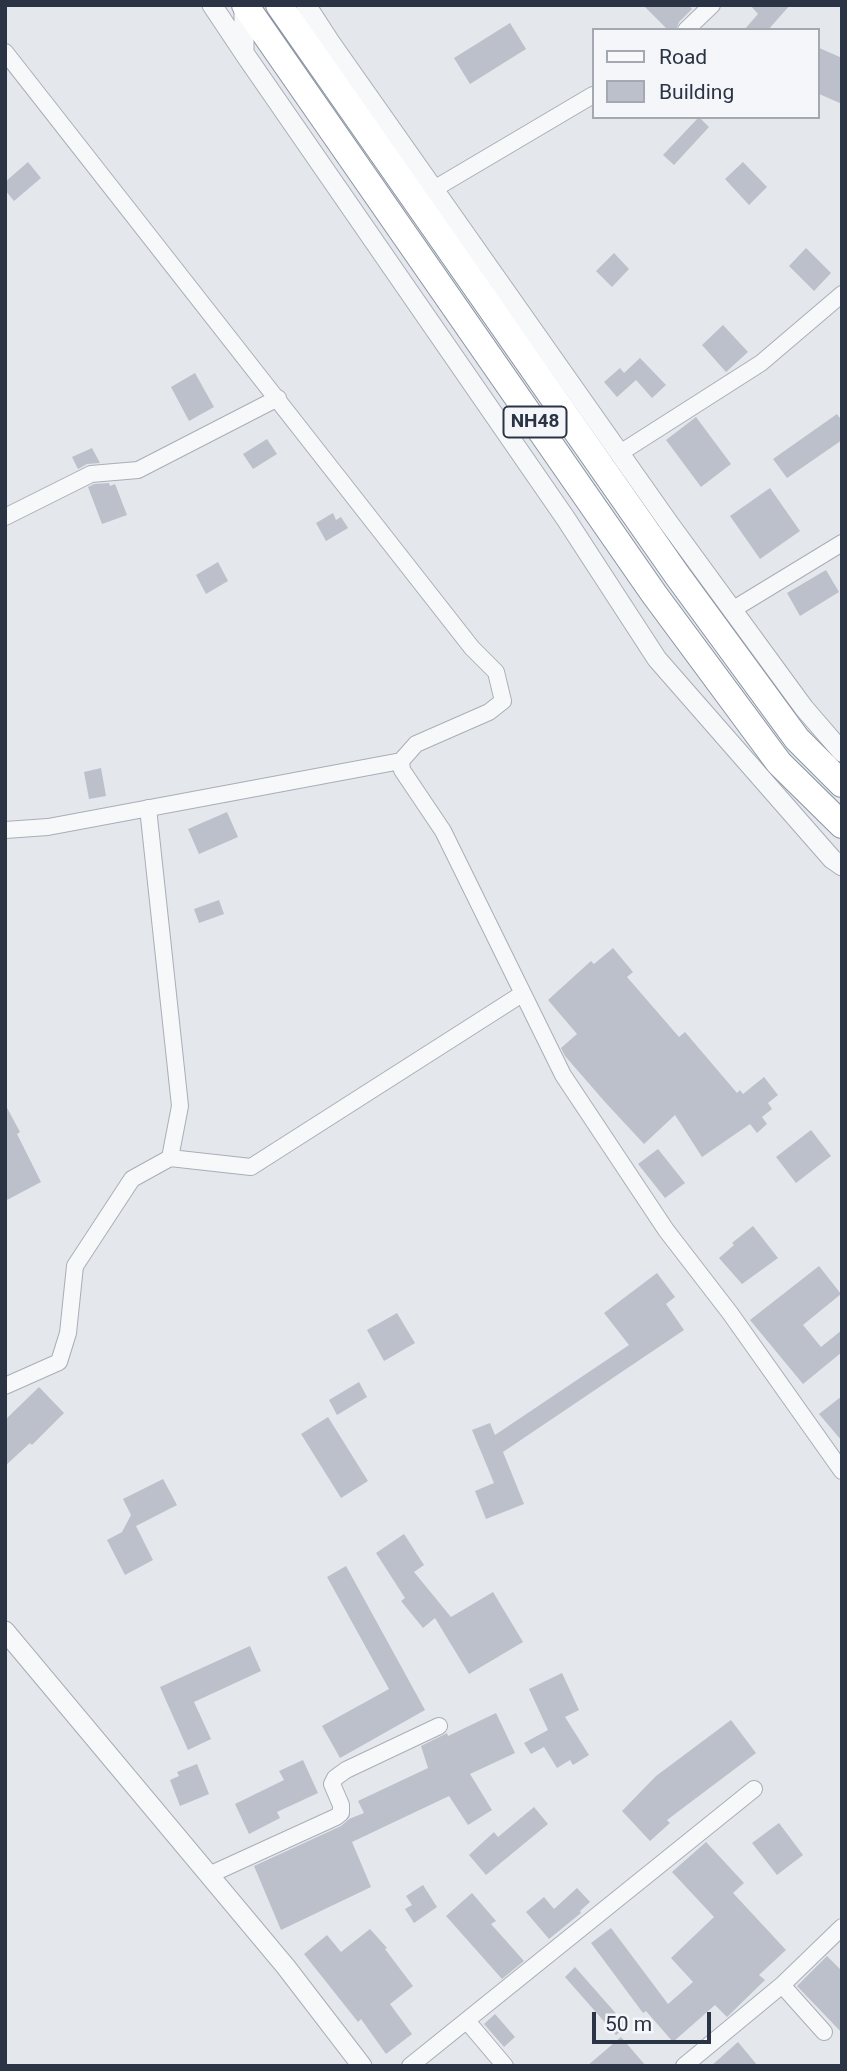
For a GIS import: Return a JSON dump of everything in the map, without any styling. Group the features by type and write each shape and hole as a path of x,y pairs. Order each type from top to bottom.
{"highway":[{"name":"NH48","path":"245,5 654,594 779,763 842,825"},
{"name":"NH48","path":"279,5 677,575 797,739 842,784"}],"street":[{"path":"212,5 566,519 657,659 832,859 842,866"},
{"path":"244,53 245,5"},
{"path":"306,5 732,610 804,708 842,752"},
{"path":"688,28 712,5"},
{"path":"5,52 472,648 496,672 503,701 489,712 416,744 401,761 48,827 5,830"},
{"path":"434,189 592,96"},
{"path":"620,453 761,363 842,294"},
{"path":"5,517 91,474 138,470 278,398"},
{"path":"732,610 842,543"},
{"path":"401,761 402,770 443,831 563,1075 666,1230 730,1313 842,1471"},
{"path":"148,808 180,1106 170,1158"},
{"path":"5,1386 59,1362 68,1333 75,1266 132,1179 170,1158 251,1167 522,994"},
{"path":"5,1631 286,1967 362,2066"},
{"path":"209,1875 336,1817 341,1813 341,1805 332,1784 335,1778 346,1770 439,1726"},
{"path":"410,2066 754,1789"},
{"path":"684,2066 782,1985 842,1927"},
{"path":"782,1985 824,2032"},
{"path":"467,2021 505,2066"}],"building":[{"path":"643,5 689,5 692,9 677,28 666,28"},
{"path":"750,5 790,5 770,28 746,28 758,14"},
{"path":"510,23 526,49 470,84 454,58"},
{"path":"819,48 842,58 842,104 819,94"},
{"path":"697,119 701,119 709,127 674,165 663,155"},
{"path":"28,162 41,178 14,201 5,190 5,182"},
{"path":"743,162 767,187 749,205 725,179"},
{"path":"806,248 831,273 814,291 789,266"},
{"path":"614,253 629,269 612,287 596,271"},
{"path":"723,325 748,352 726,372 702,345"},
{"path":"640,358 666,385 652,398 636,380 617,397 604,382 620,368 624,373"},
{"path":"195,373 214,407 189,421 171,387"},
{"path":"837,414 842,421 842,440 787,478 773,459"},
{"path":"696,417 731,464 701,487 666,440"},
{"path":"267,439 277,454 253,469 243,454"},
{"path":"92,448 100,463 87,464 78,469 72,457"},
{"path":"109,483 110,486 115,484 127,515 102,524 88,487"},
{"path":"770,488 800,531 760,559 730,516"},
{"path":"333,513 336,520 341,517 348,528 326,541 316,523"},
{"path":"218,562 228,581 206,594 196,575"},
{"path":"826,570 839,592 800,616 787,593"},
{"path":"101,768 106,796 89,799 84,772"},
{"path":"227,812 238,837 199,854 188,829"},
{"path":"219,900 224,914 199,923 194,909"},
{"path":"613,948 633,972 627,977 679,1037 685,1032 737,1093 740,1090 743,1094 764,1077 778,1095 768,1103 772,1109 762,1117 767,1124 757,1133 750,1124 702,1157 675,1115 644,1144 565,1056 561,1048 577,1034 548,1000 591,961 594,964"},
{"path":"5,1104 41,1182 5,1201"},
{"path":"811,1130 831,1156 796,1183 776,1157"},
{"path":"658,1149 685,1183 665,1198 638,1164"},
{"path":"753,1226 778,1258 742,1284 719,1258"},
{"path":"819,1266 841,1294 803,1325 821,1347 842,1330 842,1352 803,1384 750,1320"},
{"path":"657,1273 675,1297 666,1304 684,1330 503,1452 524,1504 486,1519 475,1491 494,1483 472,1430 490,1423 495,1435 629,1345 604,1313"},
{"path":"397,1313 415,1343 384,1361 367,1330"},
{"path":"359,1382 367,1397 337,1415 329,1400"},
{"path":"39,1387 64,1413 32,1445 30,1443 5,1466 5,1420"},
{"path":"842,1396 842,1441 819,1414"},
{"path":"328,1417 368,1481 341,1498 301,1434"},
{"path":"163,1479 177,1505 136,1526 153,1560 125,1575 107,1540 122,1532 131,1515 123,1499"},
{"path":"404,1534 424,1565 414,1572 451,1617 493,1592 523,1642 469,1674 435,1618 423,1628 401,1601 405,1598 376,1553"},
{"path":"346,1566 425,1710 340,1758 322,1726 389,1689 327,1577"},
{"path":"250,1646 261,1671 194,1702 211,1739 188,1750 160,1687"},
{"path":"562,1673 579,1710 565,1717 589,1755 573,1765 570,1760 557,1768 544,1747 531,1754 524,1743 548,1730 529,1689"},
{"path":"496,1713 515,1753 470,1774 492,1810 468,1825 449,1796 352,1842 371,1887 281,1930 254,1866 364,1813 358,1801 428,1768 421,1746"},
{"path":"731,1720 756,1753 667,1820 670,1823 650,1841 622,1811 656,1776"},
{"path":"303,1760 318,1793 277,1812 280,1818 249,1834 235,1804 284,1780 279,1771"},
{"path":"197,1764 209,1794 180,1806 170,1780 179,1776 177,1772"},
{"path":"534,1807 548,1824 486,1875 469,1855 494,1832 498,1837"},
{"path":"779,1823 803,1855 777,1875 752,1843"},
{"path":"706,1842 744,1883 733,1893 786,1950 759,1975 765,1980 727,2017 715,2005 673,2042 646,2011 643,2013 591,1943 611,1928 668,2004 693,1982 671,1958 714,1917 672,1872"},
{"path":"423,1885 437,1907 414,1923 405,1909 412,1905 406,1896"},
{"path":"577,1888 590,1902 581,1913 549,1939 526,1912 544,1897 554,1909"},
{"path":"472,1893 496,1921 491,1924 524,1961 502,1979 446,1916"},
{"path":"370,1929 387,1948 385,1949 413,1986 390,2004 412,2034 386,2054 361,2019 358,2022 304,1954 327,1935 341,1952"},
{"path":"827,1956 842,1971 842,2033 797,1986"},
{"path":"575,1967 627,2026 616,2035 565,1977"},
{"path":"495,2014 515,2037 504,2047 484,2024"},
{"path":"621,2037 646,2066 587,2066"},
{"path":"738,2042 758,2066 711,2066"}]}
